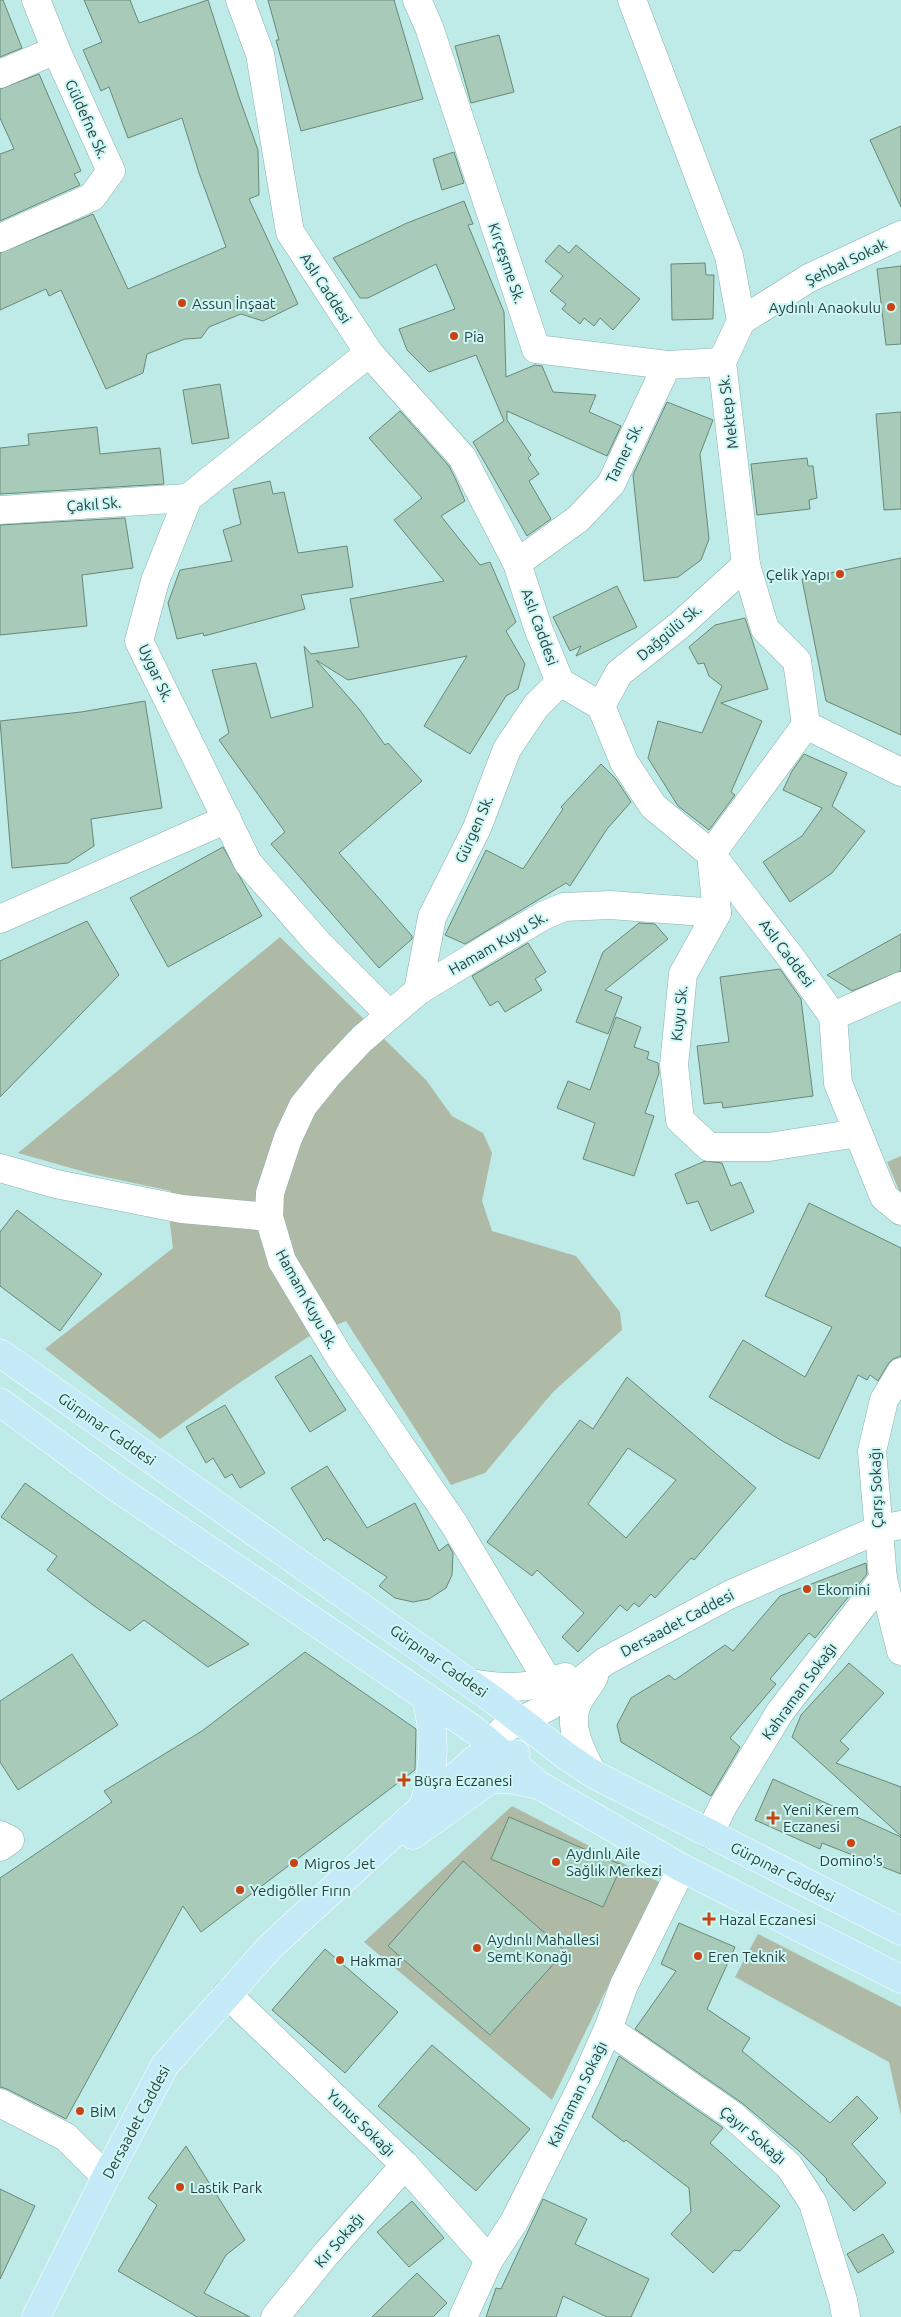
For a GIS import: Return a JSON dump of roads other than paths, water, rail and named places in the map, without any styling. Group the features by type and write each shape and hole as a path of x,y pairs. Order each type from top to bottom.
{"main road":[{"name":"Gürpınar Caddesi","path":"0,1352 470,1683 593,1774 901,1931"},
{"path":"0,1402 110,1483 473,1729 490,1752 539,1785 682,1868 901,1979"},
{"path":"424,1805 432,1772 434,1729 426,1697"},
{"path":"490,1752 565,1755"},
{"name":"Dersaadet Caddesi","path":"36,2317 165,2065 270,1947 311,1907 424,1805 490,1752"},
{"name":"Dersaadet Caddesi","path":"311,1907 490,1780 508,1779 539,1785"}],"street":[{"name":"Güldefne Sk.","path":"0,238 92,197 111,171 56,50 36,0"},
{"name":"Aslı Caddesi","path":"240,0 260,54 290,232 369,353 462,457 517,563 538,628 560,682 601,706 624,762 653,806 711,854 789,955 833,1016"},
{"name":"Kırçeşme Sk.","path":"417,0 429,27 536,349 666,365 722,362"},
{"path":"632,0 729,256 741,321"},
{"path":"0,74 56,50"},
{"name":"Şehbal Sokak","path":"741,321 810,278 901,235"},
{"name":"Mektep Sk.","path":"741,321 722,362 746,565 765,629 796,661 806,725"},
{"name":"Uygar Sk.","path":"369,353 188,498 155,582 139,641 248,863 318,943 390,1015"},
{"name":"Tamer Sk.","path":"517,563 578,519 611,484 666,365"},
{"name":"Çakıl Sk.","path":"0,510 188,498"},
{"name":"Dağgülü Sk.","path":"601,706 619,673 680,625 746,565"},
{"name":"Gürgen Sk.","path":"418,991 432,917 477,828 507,749 536,706 560,682"},
{"path":"717,913 711,854 806,725 901,772"},
{"path":"0,918 227,819"},
{"name":"Hamam Kuyu Sk.","path":"548,1683 454,1524 325,1333 282,1261 268,1217 270,1194 276,1170 294,1121 303,1106 355,1046 418,991 502,940 564,907 610,905 717,913"},
{"name":"Kuyu Sk.","path":"717,913 683,974 674,1065 680,1120 709,1147 769,1147 858,1133"},
{"path":"901,986 833,1016 838,1083 884,1197 901,1211"},
{"path":"0,1168 56,1184 182,1209 268,1217"},
{"name":"Çarşı Sokağı","path":"901,1372 884,1400 872,1451 889,1528 883,1579 901,1651"},
{"name":"Dersaadet Caddesi","path":"490,1752 504,1730 550,1706 604,1662 729,1595 889,1528"},
{"name":"Kahraman Sokağı","path":"709,1834 723,1806 780,1712 883,1579"},
{"path":"470,1683 504,1688 548,1683 604,1662"},
{"path":"593,1774 577,1745 575,1715 577,1705 604,1662"},
{"path":"0,1835 10,1840 0,1847"},
{"name":"Kahraman Sokağı","path":"464,2317 489,2260 514,2222 587,2076 608,2029 624,1984 682,1868"},
{"name":"Yunus Sokağı","path":"227,1994 405,2165 489,2260"},
{"name":"Çayır Sokağı","path":"608,2029 732,2115 790,2166 812,2203 843,2300 846,2317"},
{"path":"0,2104 66,2137 106,2177"},
{"name":"Kır Sokağı","path":"275,2317 405,2165"}],"place":[{"name":"Assun İnşaat","path":"182,303"},
{"name":"Aydınlı Anaokulu","path":"891,307"},
{"name":"Pia","path":"454,336"},
{"name":"Çelik Yapı","path":"840,574"},
{"name":"Ekomini","path":"807,1589"},
{"name":"Büşra Eczanesi","path":"404,1780"},
{"name":"Yeni Kerem Eczanesi","path":"773,1818"},
{"name":"Domino's","path":"851,1843"},
{"name":"Aydınlı Aile Sağlık Merkezi","path":"556,1862"},
{"name":"Migros Jet","path":"294,1863"},
{"name":"Yedigöller Fırın","path":"240,1890"},
{"name":"Hazal Eczanesi","path":"709,1919"},
{"name":"Aydınlı Mahallesi Semt Konağı","path":"477,1948"},
{"name":"Eren Teknik","path":"698,1956"},
{"name":"Hakmar","path":"340,1960"},
{"name":"BİM","path":"80,2111"},
{"name":"Lastik Park","path":"180,2187"}]}
